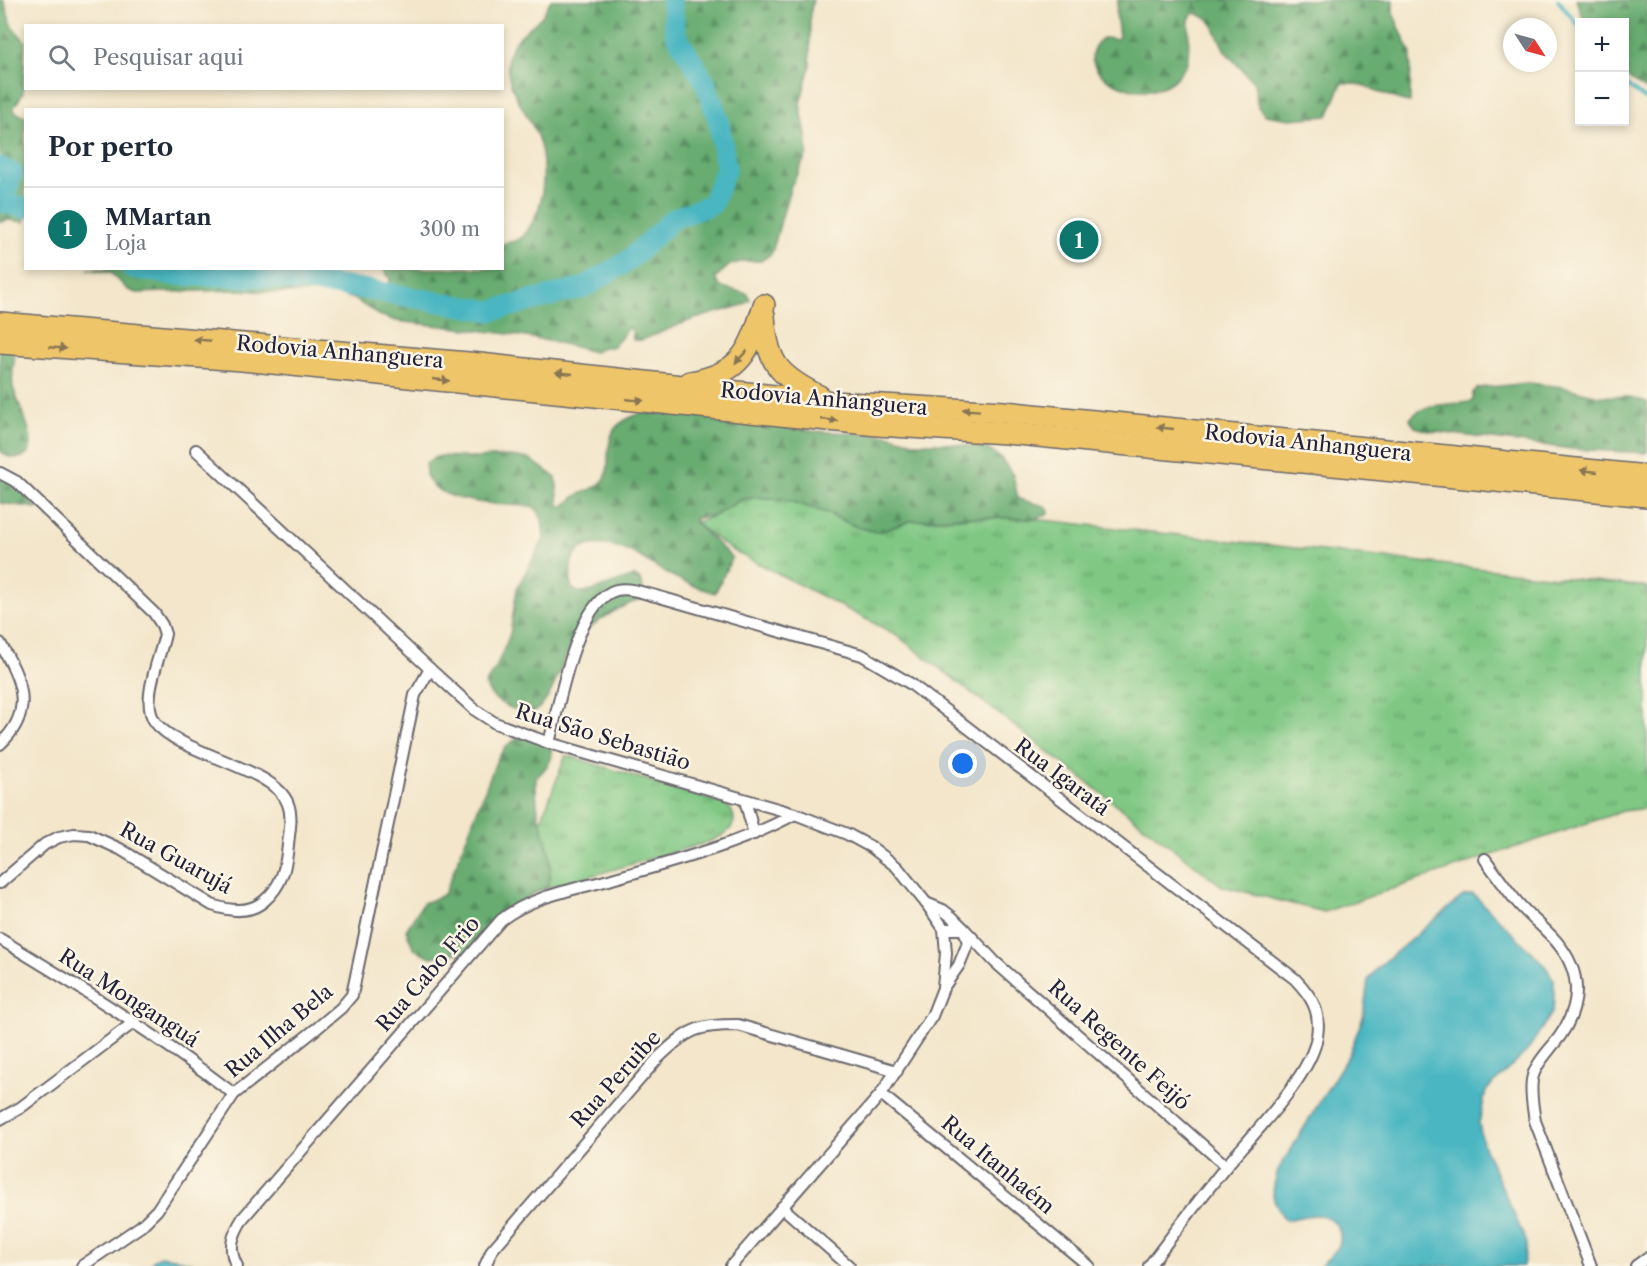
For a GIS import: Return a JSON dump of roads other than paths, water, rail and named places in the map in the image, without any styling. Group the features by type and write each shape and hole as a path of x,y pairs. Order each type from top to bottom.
{"highway":[{"path":"668,385 701,380 734,365 745,354 752,342 764,305 765,336 769,352 779,369 792,382 831,402"},
{"name":"Rodovia Anhanguera","path":"0,323 480,364 831,402 1004,412 1647,476"},
{"name":"Rodovia Anhanguera","path":"0,343 242,360 878,425 1029,435 1647,496"}],"street":[{"name":"Rua São Sebastião","path":"196,450 430,669 475,710 495,723 511,731 795,814 847,834 871,847 897,867 944,929 946,953 943,988"},
{"name":"Rua Guarujá","path":"0,473 16,482 154,613 162,625 165,634 148,700 155,722 172,736 261,777 277,788 288,803 291,820 286,865 280,881 273,893 260,904 245,910 228,910 212,905 120,849 89,835 74,834 52,840 0,883"},
{"name":"Rua Igaratá","path":"549,742 576,641 587,618 598,603 611,592 624,588 862,655 911,684 1295,979 1311,996 1318,1016 1317,1038 1311,1058 1300,1077 1149,1266"},
{"path":"0,643 21,682 21,702 18,721 9,736 0,744"},
{"name":"Rua Ilha Bela","path":"82,1266 141,1226 157,1210 234,1094 341,1008 352,994 415,694 430,669"},
{"path":"745,800 754,834"},
{"name":"Rua Cabo Frio","path":"237,1266 231,1248 234,1232 243,1218 501,920 517,908 535,901 643,870 754,834 795,814"},
{"path":"1485,859 1518,903 1559,943 1571,965 1576,983 1575,1004 1568,1025 1543,1058 1532,1079 1531,1102 1535,1121 1591,1266"},
{"name":"Rua São Sebastião","path":"926,903 943,910 964,929"},
{"path":"944,929 964,929 968,943 964,955"},
{"name":"Rua Regente Feijó","path":"964,929 986,953 1227,1166"},
{"name":"Rua Monganguá","path":"0,939 133,1023 203,1070 234,1094"},
{"path":"946,953 964,955 986,953"},
{"name":"Rua São Sebastião","path":"731,1266 881,1094 932,1016 943,988 964,955"},
{"path":"0,1119 20,1108 133,1023"},
{"name":"Rua Peruibe","path":"485,1266 492,1250 658,1058 681,1036 695,1029 710,1025 738,1025 897,1071"},
{"name":"Rua Itanhaém","path":"881,1094 1089,1266"},
{"path":"782,1207 849,1266"},
{"path":"1636,1266 1647,1258"}],"water":[{"path":"1473,894 1544,964 1554,980 1552,1013 1527,1051 1486,1091 1479,1123 1483,1144 1527,1243 1523,1266 1320,1266 1339,1245 1339,1229 1333,1221 1318,1215 1285,1220 1273,1196 1278,1170 1349,1054 1363,1017 1368,980 1377,968 1463,896"},
{"path":"161,1256 203,1266 149,1266 154,1259"}],"waterway":[{"path":"143,270 173,275 266,277 358,288 491,311 583,288 628,261 673,219 712,204 726,168 719,122 705,82 676,35 671,0"},
{"path":"1558,0 1575,22"},
{"path":"1629,87 1647,100"},
{"path":"0,167 13,173 1,202 24,208"}],"place":[{"name":"MMartan","path":"1079,240"}]}
